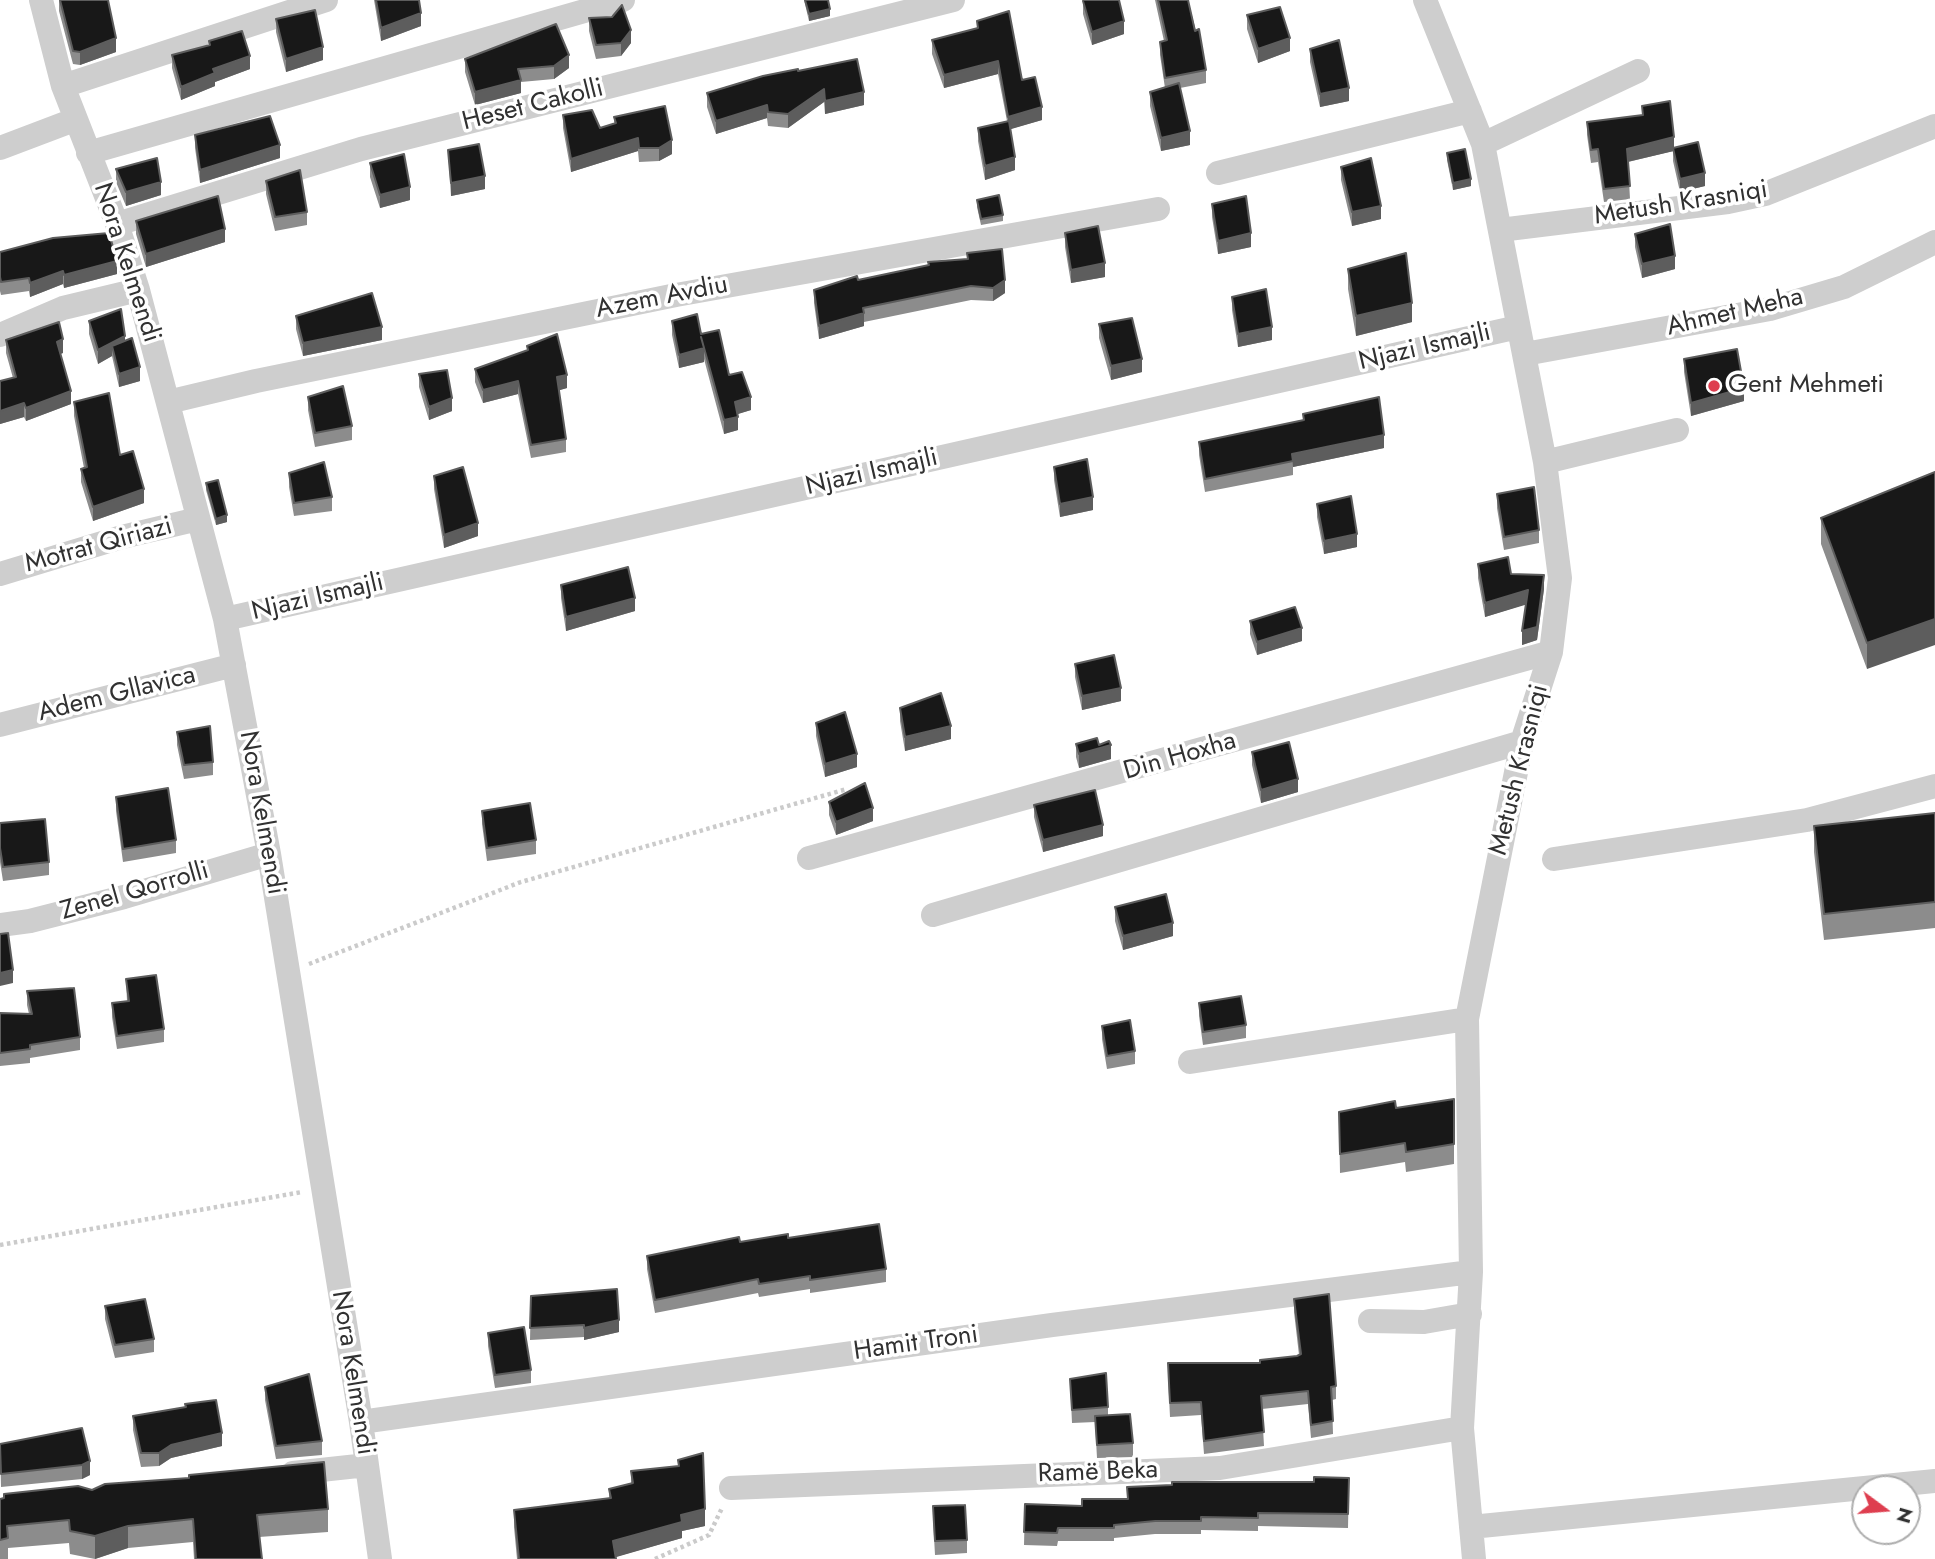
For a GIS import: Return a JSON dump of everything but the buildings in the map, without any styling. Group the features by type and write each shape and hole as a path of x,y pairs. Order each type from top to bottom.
{"street":[{"name":"Nora Kelmendi","path":"41,0 74,120 117,224 138,290 225,619 269,854 361,1422 380,1559"},
{"path":"63,86 326,0"},
{"path":"88,153 622,0"},
{"name":"Heset Cakolli","path":"117,224 361,149 953,0"},
{"name":"Metush Krasniqi","path":"1425,0 1483,144 1545,462 1560,578 1551,652 1522,742 1466,1019 1471,1272 1462,1428 1474,1559"},
{"path":"1483,144 1638,71"},
{"path":"1218,173 1470,111"},
{"path":"0,148 74,120"},
{"name":"Metush Krasniqi","path":"1500,230 1728,202 1765,194 1935,126"},
{"name":"Azem Avdiu","path":"168,402 256,381 676,295 1158,209"},
{"name":"Ahmet Meha","path":"1525,354 1770,309 1844,287 1935,242"},
{"path":"0,335 63,308 138,290"},
{"name":"Njazi Ismajli","path":"225,619 1518,327"},
{"path":"1545,462 1677,430"},
{"name":"Motrat Qiriazi","path":"0,574 122,537 198,519"},
{"name":"Din Hoxha","path":"809,858 1551,652"},
{"name":"Adem Gllavica","path":"0,725 234,665"},
{"path":"933,915 1522,742"},
{"path":"1555,859 1807,820 1935,786"},
{"name":"Zenel Qorrolli","path":"0,925 30,921 124,897 269,854"},
{"path":"1190,1062 1466,1019"},
{"name":"Hamit Troni","path":"361,1422 1052,1325 1471,1272"},
{"path":"1370,1321 1424,1322 1470,1314"},
{"name":"Ramë Beka","path":"731,1488 1220,1468 1462,1428"},
{"path":"272,1475 367,1465"},
{"path":"1471,1527 1935,1481"}],"path":[{"path":"288,972 521,882 847,789"},
{"path":"0,1245 323,1188"},
{"path":"655,1559 709,1535 731,1488"}],"place":[{"name":"Gent Mehmeti","path":"1714,386"}]}
